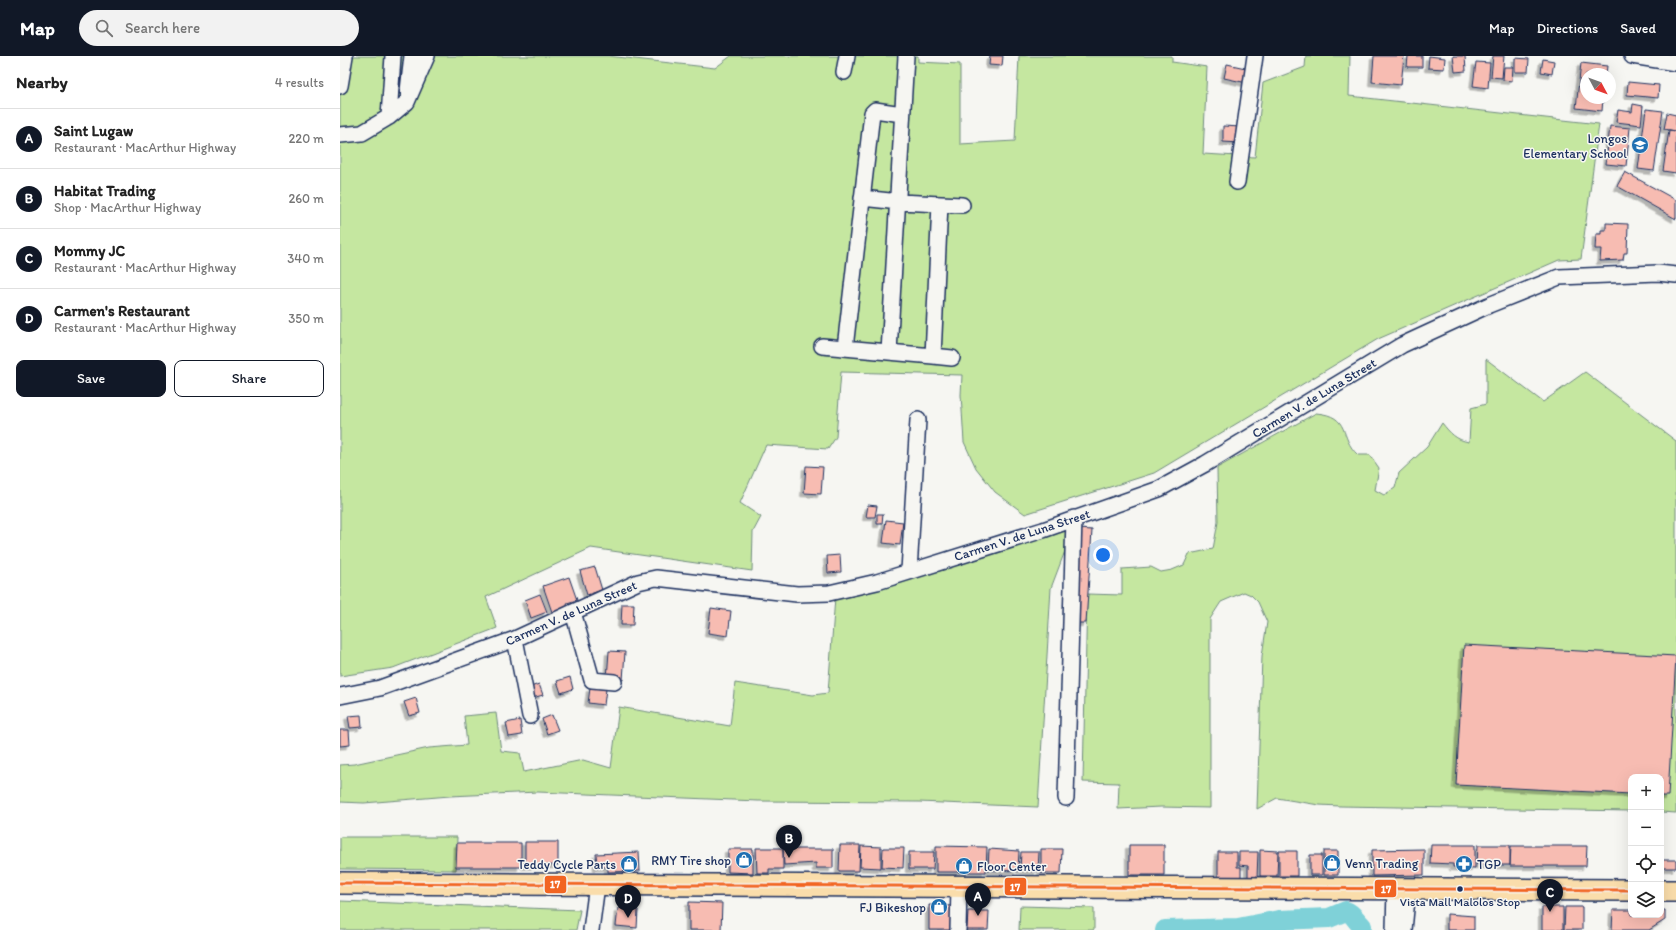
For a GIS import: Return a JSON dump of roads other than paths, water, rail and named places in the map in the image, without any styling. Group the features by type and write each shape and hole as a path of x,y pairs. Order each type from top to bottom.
{"highway":[{"path":"340,883 1628,890"},
{"path":"1664,891 1676,891"}],"street":[{"path":"340,86 345,56"},
{"path":"389,117 393,56"},
{"path":"407,102 412,56"},
{"path":"340,135 362,133 389,117 407,102 427,56"},
{"path":"844,72 847,56"},
{"path":"889,352 906,56"},
{"path":"1237,182 1255,56"},
{"path":"1632,56 1676,62"},
{"path":"844,348 872,113 874,110 902,114"},
{"path":"862,198 898,202 962,205"},
{"path":"933,356 940,204"},
{"name":"Carmen V. de Luna Street","path":"340,696 380,688 515,639 638,582 656,578 797,594 830,593 877,582 1043,530 1159,489 1205,464 1402,345 1488,305 1559,277 1658,273 1676,275"},
{"path":"822,346 952,358"},
{"path":"909,571 918,420"},
{"path":"1066,798 1074,518"},
{"path":"572,612 592,680 614,682"},
{"path":"515,639 530,716"},
{"path":"591,930 597,885"},
{"path":"958,930 960,886"},
{"path":"1394,930 1401,889"},
{"path":"1401,889 1404,930"}],"waterway":[{"path":"1165,930 1238,928 1279,920 1329,918 1346,911 1353,915 1362,926"}],"place":[{"name":"Longos Elementary School","path":"1640,145"},
{"name":"Habitat Trading","path":"789,858"},
{"name":"RMY Tire shop","path":"744,860"},
{"name":"Venn Trading","path":"1332,863"},
{"name":"Teddy Cycle Parts","path":"629,864"},
{"name":"TGP","path":"1464,864"},
{"name":"Floor Center","path":"964,866"},
{"name":"Vista Mall Malolos Stop","path":"1460,889"},
{"name":"FJ Bikeshop","path":"939,907"},
{"name":"Mommy JC","path":"1550,912"},
{"name":"Saint Lugaw","path":"978,916"},
{"name":"Carmen's Restaurant","path":"628,918"}]}
